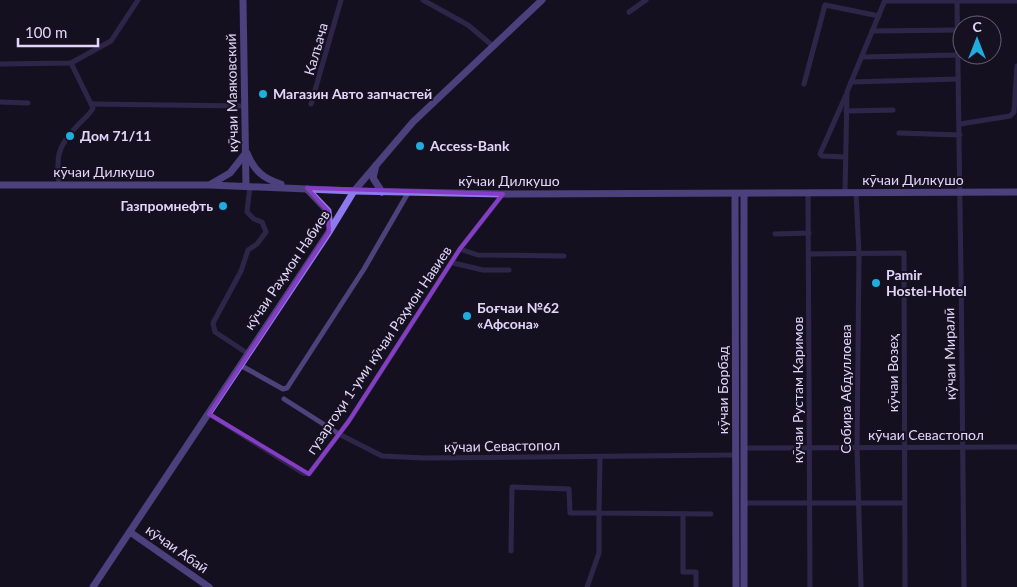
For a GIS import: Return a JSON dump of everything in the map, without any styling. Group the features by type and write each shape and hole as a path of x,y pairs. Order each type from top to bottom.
{"main road":[{"name":"кӯчаи Маяковский","path":"243,0 245,151 248,186"},
{"name":"кӯчаи Раҳмон Набиев","path":"93,587 329,232 354,191 378,160 419,116 542,0"},
{"path":"210,185 230,174 245,151"},
{"path":"245,151 258,173 268,180 291,188"},
{"path":"378,160 374,178 382,192"},
{"name":"кӯчаи Дилкушо","path":"0,185 210,185 408,193 503,194 1017,192"},
{"path":"307,188 328,211 329,232"},
{"name":"кӯчаи Борбад","path":"735,194 736,587"},
{"name":"кӯчаи Борбад","path":"744,194 744,587"},
{"name":"кӯчаи Абаӣ","path":"130,532 209,587"}],"street":[{"path":"0,64 71,63 111,41 138,0"},
{"name":"Калъача","path":"311,104 341,0"},
{"path":"423,0 468,25 493,46"},
{"path":"629,12 646,0"},
{"path":"845,157 822,156 820,154 885,0 1017,1"},
{"name":"кӯчаи Миралӣ","path":"956,0 956,15"},
{"path":"804,84 825,5 879,16"},
{"path":"872,31 952,30"},
{"path":"862,57 952,54"},
{"path":"59,184 56,158 76,126 90,114 92,108 71,63"},
{"name":"кӯчаи Миралӣ","path":"958,65 961,192 960,328 964,587"},
{"path":"960,124 1010,116 1014,112 1017,66"},
{"path":"851,82 958,79"},
{"path":"845,192 847,92"},
{"path":"0,102 28,103"},
{"path":"91,104 244,106"},
{"path":"846,111 893,110"},
{"path":"899,134 960,134"},
{"path":"247,353 215,332 214,323 241,271 248,250 257,244 266,232 262,222 254,220 247,212 248,186"},
{"name":"кӯчаи Рустам Каримов","path":"808,192 810,587"},
{"name":"Собира Абдуллоева","path":"856,192 859,254 857,447 861,587"},
{"path":"240,365 283,389 287,388 364,269 408,193"},
{"name":"гузаргоҳи 1-уми кӯчаи Раҳмон Навиев","path":"208,414 306,474 309,474 339,434 453,263 460,249 503,194"},
{"path":"775,234 809,233"},
{"path":"460,249 478,254 564,256"},
{"name":"кӯчаи Возеҳ","path":"809,254 904,253 905,587"},
{"path":"453,263 483,270 509,270"},
{"name":"кӯчаи Севастопол","path":"284,399 339,434 382,456 424,458 736,455"},
{"name":"кӯчаи Севастопол","path":"745,448 1017,447"},
{"path":"587,587 599,553 600,457"},
{"path":"511,551 512,487 569,489 570,513 711,514"},
{"path":"745,503 904,503"},
{"path":"683,514 683,572 696,572 696,587"}],"highlighted area":[{"path":"307,188 503,194 460,249 349,421 309,474 209,414 329,232 328,211"}],"place":[{"name":"Магазин Авто запчастей","path":"263,94"},
{"name":"Дом 71/11","path":"70,136"},
{"name":"Access-Bank","path":"420,146"},
{"name":"Газпромнефть","path":"223,206"},
{"name":"Pamir Hostel-Hotel","path":"876,283"},
{"name":"Боғчаи №62 «Афсона»","path":"467,316"}]}
